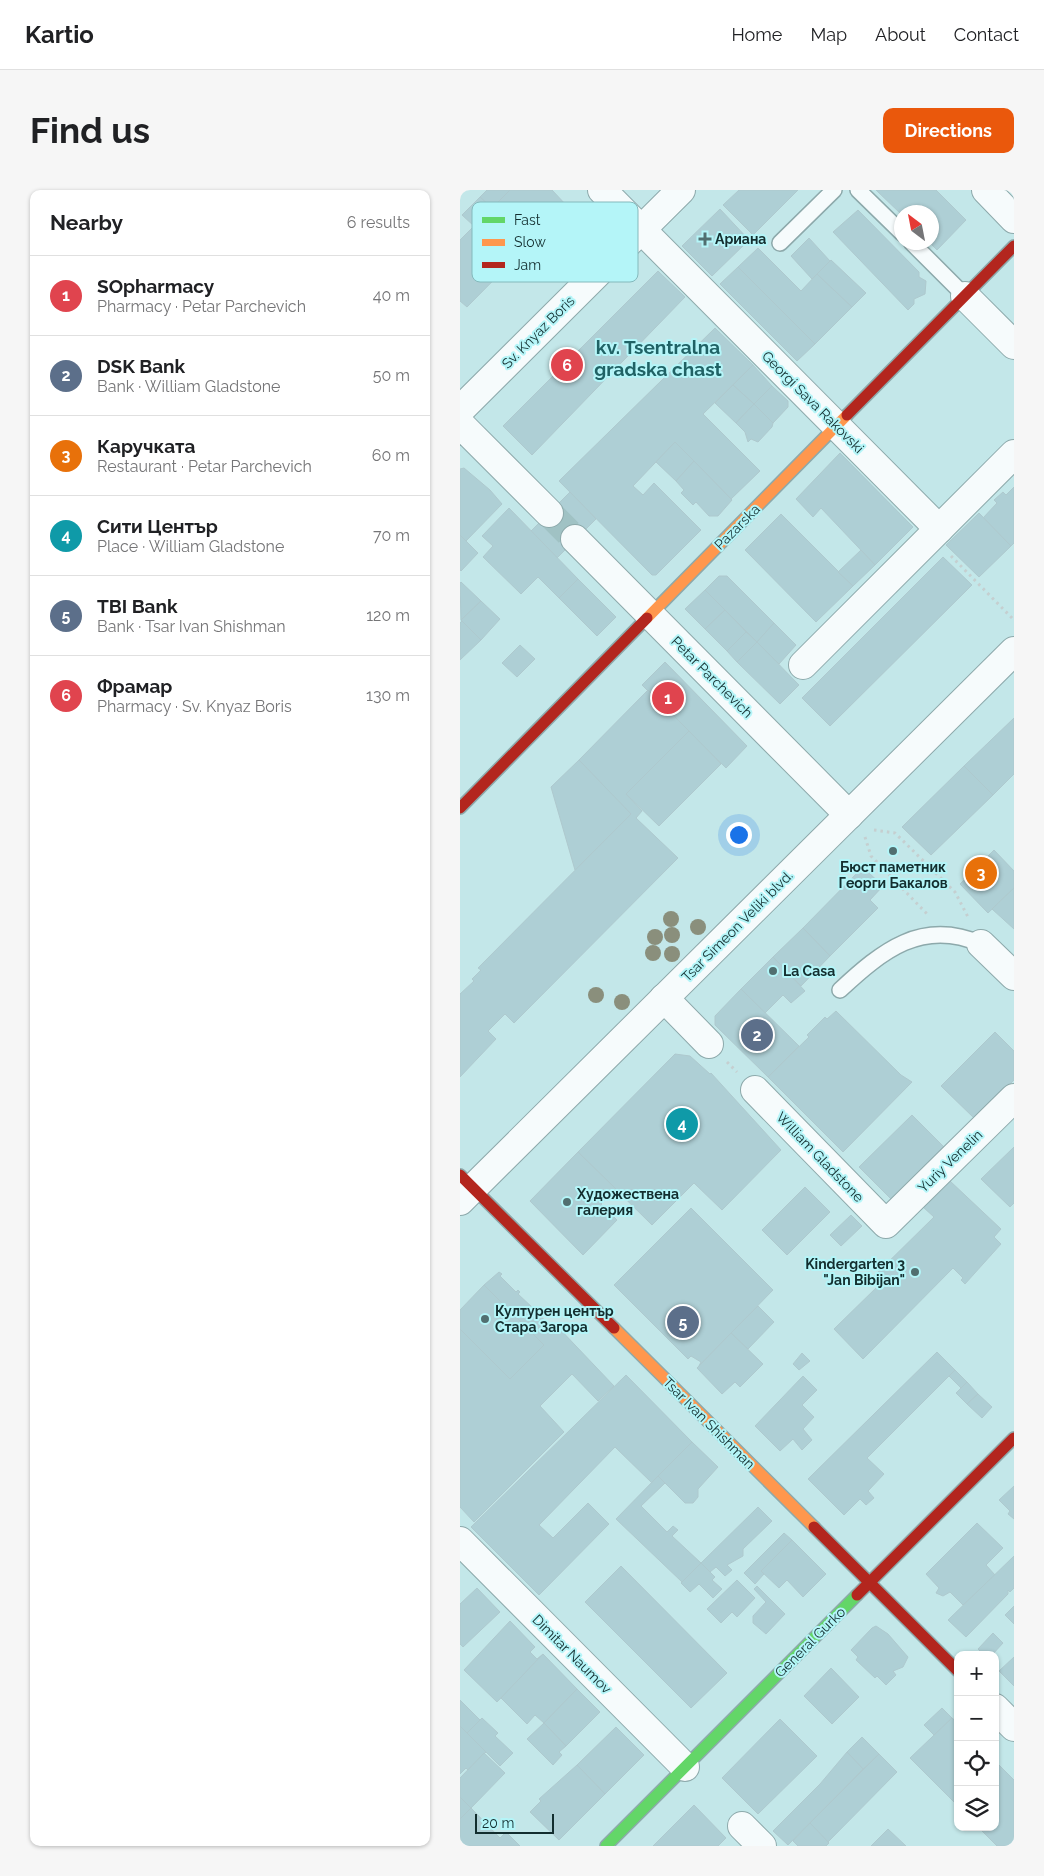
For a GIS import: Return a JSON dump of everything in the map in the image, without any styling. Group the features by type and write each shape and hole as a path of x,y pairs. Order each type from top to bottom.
{"street":[{"name":"Georgi Sava Rakovski","path":"602,190 614,202"},
{"name":"Sv. Knyaz Boris","path":"638,232 681,190"},
{"path":"986,190 1014,219"},
{"name":"Georgi Sava Rakovski","path":"638,226 939,529"},
{"name":"Pazarska","path":"460,808 1014,246"},
{"name":"Sv. Knyaz Boris","path":"460,410 588,282"},
{"path":"964,296 1014,345"},
{"path":"460,424 549,513"},
{"path":"803,665 1014,454"},
{"name":"Petar Parchevich","path":"575,539 856,822"},
{"name":"Tsar Simeon Veliki blvd.","path":"464,1188 664,998 856,822 1014,651"},
{"path":"982,944 1014,976"},
{"path":"664,998 709,1044"},
{"name":"William Gladstone","path":"755,1090 886,1224"},
{"name":"Yuriy Venelin","path":"886,1224 1014,1098"},
{"name":"Tsar Ivan Shishman","path":"464,1188 954,1667"},
{"name":"General Gurko","path":"606,1846 1014,1438"},
{"name":"Dimitar Naumov","path":"460,1541 685,1767"},
{"path":"999,1712 1014,1727"},
{"path":"742,1826 762,1846"}],"lane":[{"path":"780,243 834,190"},
{"path":"858,190 894,225"},
{"path":"919,250 964,296"},
{"path":"840,990 880,955 907,940 942,935 969,938 982,944"}],"path":[{"path":"939,529 944,549 1014,620"},
{"path":"856,822 871,856 932,919"},
{"path":"871,830 895,833 956,892 982,944"},
{"path":"709,1044 755,1090"}],"building":[{"path":"487,190 510,190 498,202 485,202 480,197"},
{"path":"510,190 552,190 563,202 498,202"},
{"path":"739,190 798,190 753,235 723,205"},
{"path":"876,190 936,190 966,220 939,248 939,205 894,205 894,207"},
{"path":"480,197 485,202 475,202"},
{"path":"472,205 472,224 462,215"},
{"path":"720,209 749,240 712,276 682,246"},
{"path":"858,210 894,247 894,250 897,250 919,272 919,277 926,281 925,294 914,299 914,304 908,310 833,232"},
{"path":"472,228 472,282 492,282 467,307 460,301 460,240"},
{"path":"809,238 830,261 812,279 791,256"},
{"path":"758,248 801,291 817,274 852,307 815,344 738,267"},
{"path":"831,260 866,293 852,307 817,274"},
{"path":"738,267 815,344 797,361 720,284"},
{"path":"658,271 685,297 532,455 503,426"},
{"path":"715,328 753,365 703,414 760,471 731,499 675,442 633,486 643,495 654,483 701,530 656,575 652,575 559,481"},
{"path":"753,365 772,386 754,404 733,385"},
{"path":"733,385 754,404 736,423 715,403"},
{"path":"772,386 788,401 788,407 773,423 754,404"},
{"path":"754,404 773,423 772,427 758,442 751,439 748,442 745,432 736,423"},
{"path":"675,442 694,461 676,481 656,462"},
{"path":"840,453 913,527 875,565 821,508 813,517 796,499"},
{"path":"694,461 732,500 718,516 709,516 696,502 693,505 681,493 684,490 676,481"},
{"path":"464,468 490,490 502,504 466,541 460,535 460,469"},
{"path":"1014,487 1014,543 1011,546 983,518 997,503 994,500 1003,492 1006,495"},
{"path":"570,492 596,519 557,558 531,531"},
{"path":"509,508 578,579 559,598 538,577 521,594 483,557 493,546 482,536"},
{"path":"979,513 1011,546 979,577 946,545"},
{"path":"781,514 853,586 816,622 745,550"},
{"path":"460,535 478,553 461,571 460,570"},
{"path":"861,550 875,565 853,586 838,572"},
{"path":"943,557 972,585 830,726 802,698"},
{"path":"719,576 727,576 774,623 757,642 705,590"},
{"path":"578,579 616,617 597,636 559,598"},
{"path":"460,583 481,601 461,620"},
{"path":"705,590 725,610 705,629 685,609"},
{"path":"481,601 500,619 481,640 461,620"},
{"path":"725,610 746,632 727,651 705,629"},
{"path":"462,621 481,640 460,660 460,623"},
{"path":"774,623 796,645 779,664 757,642"},
{"path":"746,632 757,642 737,662 727,651"},
{"path":"757,642 799,685 780,704 737,662"},
{"path":"520,645 535,659 517,677 502,663"},
{"path":"665,662 747,746 726,768 642,685"},
{"path":"648,690 689,731 626,794 642,811 636,818 678,858 514,1023 505,1014 488,1031 496,1039 460,1077 460,994 474,981 472,979 481,970 478,968 631,814 579,760"},
{"path":"1014,718 1014,774 993,795 964,766"},
{"path":"689,731 721,764 659,826 626,794"},
{"path":"579,760 631,814 575,870 551,787"},
{"path":"964,766 993,795 931,855 902,827"},
{"path":"994,850 1014,871 1014,888 988,913 960,884"},
{"path":"862,868 870,871 869,873 883,886 870,900 878,908 830,956 803,928"},
{"path":"1014,888 1014,929 992,909"},
{"path":"803,928 830,956 801,986 773,957"},
{"path":"773,957 805,991 791,1003 783,995 765,1013 741,989"},
{"path":"741,989 799,1046 768,1077 715,1025 715,1016"},
{"path":"836,1011 901,1075 912,1082 843,1152 768,1077 809,1037 807,1035 825,1017 827,1019"},
{"path":"995,1032 1014,1051 1014,1080 975,1119 941,1086"},
{"path":"675,1054 690,1056 711,1073 781,1150 722,1210 694,1183 652,1225 578,1152"},
{"path":"912,1115 945,1148 893,1201 859,1167"},
{"path":"1014,1147 1014,1203 1010,1207 981,1179"},
{"name":"Художествена галерия","path":"578,1152 616,1189 601,1204 617,1220 583,1255 530,1201"},
{"path":"950,1181 1001,1229 994,1237 1001,1244 965,1284 961,1280 963,1278 953,1268 863,1359 834,1329 878,1286 871,1279 934,1217 923,1207"},
{"path":"805,1187 830,1212 787,1255 762,1230"},
{"path":"691,1208 773,1290 699,1366 701,1362 691,1356 688,1359 614,1285"},
{"path":"851,1215 862,1226 841,1246 830,1235"},
{"path":"499,1272 502,1274 500,1276 516,1292 518,1290 520,1292 518,1294 534,1309 537,1309 535,1311 553,1328 556,1325 614,1386 598,1401 572,1374 540,1406 564,1432 474,1522 460,1507 460,1329 510,1379 544,1345 484,1285"},
{"path":"484,1285 544,1345 510,1379 460,1329 460,1310"},
{"path":"758,1306 774,1322 748,1349 731,1333"},
{"path":"731,1333 763,1364 740,1387 735,1382 722,1394 697,1368"},
{"path":"937,1352 955,1370 867,1458 884,1474 868,1491 874,1498 866,1505 860,1499 844,1515 808,1479"},
{"path":"802,1353 810,1361 799,1370 793,1364"},
{"path":"955,1370 967,1382 961,1388 949,1376"},
{"path":"626,1375 692,1442 652,1483 615,1447 539,1525 553,1538 588,1503 609,1524 539,1595 471,1527"},
{"path":"803,1376 817,1390 802,1405 814,1417 803,1429 812,1440 802,1450 793,1439 780,1451 755,1426"},
{"path":"967,1382 978,1394 967,1404 956,1393"},
{"path":"978,1394 992,1407 982,1418 967,1404"},
{"path":"692,1442 718,1467 698,1489 698,1497 693,1503 685,1503 658,1476"},
{"path":"658,1476 665,1483 641,1506 667,1532 673,1526 678,1530 672,1536 701,1563 682,1582 616,1519"},
{"path":"1014,1486 1014,1519 1008,1514 1010,1511 999,1500"},
{"path":"758,1507 772,1521 743,1549 743,1556 727,1565 732,1570 725,1576 716,1567 710,1572 701,1563"},
{"path":"977,1523 1003,1548 986,1565 995,1575 963,1605 950,1592 943,1596 936,1593 939,1588 926,1574"},
{"path":"784,1533 792,1540 761,1571 764,1574 755,1584 744,1573"},
{"path":"792,1540 826,1574 803,1597 787,1580 779,1588 761,1571"},
{"path":"1014,1556 1014,1588 1010,1592 1008,1590 1008,1594 966,1637 948,1620"},
{"path":"701,1563 715,1577 712,1580 722,1589 713,1598 699,1584 690,1592 681,1583"},
{"path":"621,1566 727,1673 691,1708 585,1602"},
{"path":"737,1580 755,1598 737,1617 732,1612 721,1623 707,1609"},
{"path":"757,1586 785,1614 766,1634 753,1623 753,1616 766,1602 754,1589"},
{"path":"477,1588 500,1612 463,1647 460,1644 460,1604"},
{"path":"1014,1606 1014,1624 1005,1615"},
{"path":"510,1621 535,1647 530,1652 537,1659 543,1654 497,1702 464,1670"},
{"path":"876,1626 888,1634 908,1657 903,1667 893,1671 896,1675 886,1685 877,1676 875,1678 856,1660 858,1657 851,1650"},
{"path":"993,1633 1003,1643 996,1651 980,1651 978,1649"},
{"path":"543,1654 577,1689 544,1723 535,1715 527,1724 501,1698"},
{"path":"1014,1657 1014,1686 999,1671"},
{"path":"831,1668 859,1697 832,1724 804,1696"},
{"path":"577,1689 600,1712 566,1746 544,1723"},
{"path":"460,1700 480,1720 467,1733 460,1726"},
{"path":"942,1708 952,1718 934,1735 924,1725"},
{"path":"482,1718 498,1733 495,1736 513,1753 500,1766 467,1733"},
{"path":"952,1718 954,1720 954,1802 910,1758"},
{"path":"780,1719 817,1756 758,1814 722,1778"},
{"path":"544,1723 566,1746 559,1752 562,1755 553,1765 527,1739"},
{"path":"460,1726 486,1752 468,1770 466,1768 460,1774"},
{"path":"616,1727 644,1755 605,1794 577,1765"},
{"path":"862,1737 879,1754 863,1769 847,1752"},
{"path":"847,1752 863,1769 788,1845 773,1831 820,1784"},
{"path":"484,1753 505,1773 471,1808 460,1797 460,1778"},
{"path":"879,1754 897,1772 828,1842 810,1823"},
{"path":"577,1765 605,1794 559,1840 530,1812 541,1801 539,1799"},
{"path":"999,1765 1014,1780 1014,1846 997,1846 982,1831 999,1831"},
{"path":"460,1797 471,1808 460,1819"},
{"path":"694,1805 726,1838 718,1846 653,1846"},
{"path":"471,1808 500,1838 506,1832 520,1846 460,1846 460,1819"},
{"path":"810,1823 829,1843 826,1846 798,1846 793,1841"},
{"path":"888,1829 906,1846 871,1846"}],"tunnel":[{"path":"549,513 575,539"}],"traffic: fast":[{"path":"606,1846 857,1595"}],"traffic: slow":[{"path":"647,618 847,415"},
{"path":"614,1328 814,1527"}],"traffic: jam":[{"path":"847,415 1014,246"},
{"path":"460,808 647,618"},
{"path":"460,1175 614,1328"},
{"path":"857,1595 1014,1438"},
{"path":"814,1527 954,1667"}],"place":[{"name":"Ариана","path":"705,239"},
{"name":"Фрамар","path":"567,365"},
{"name":"SOpharmacy","path":"668,698"},
{"name":"Бюст паметник Георги Бакалов","path":"893,851"},
{"name":"Каручката","path":"981,873"},
{"name":"La Casa","path":"773,971"},
{"name":"DSK Bank","path":"757,1035"},
{"name":"Сити Център","path":"682,1124"},
{"name":"Художествена галерия","path":"567,1202"},
{"name":"Kindergarten 3 \"Jan Bibijan\"","path":"915,1272"},
{"name":"Културен център Стара Загора","path":"485,1319"},
{"name":"TBI Bank","path":"683,1322"}],"district":[{"name":"kv. Tsentralna gradska chast","path":"658,358"}]}
